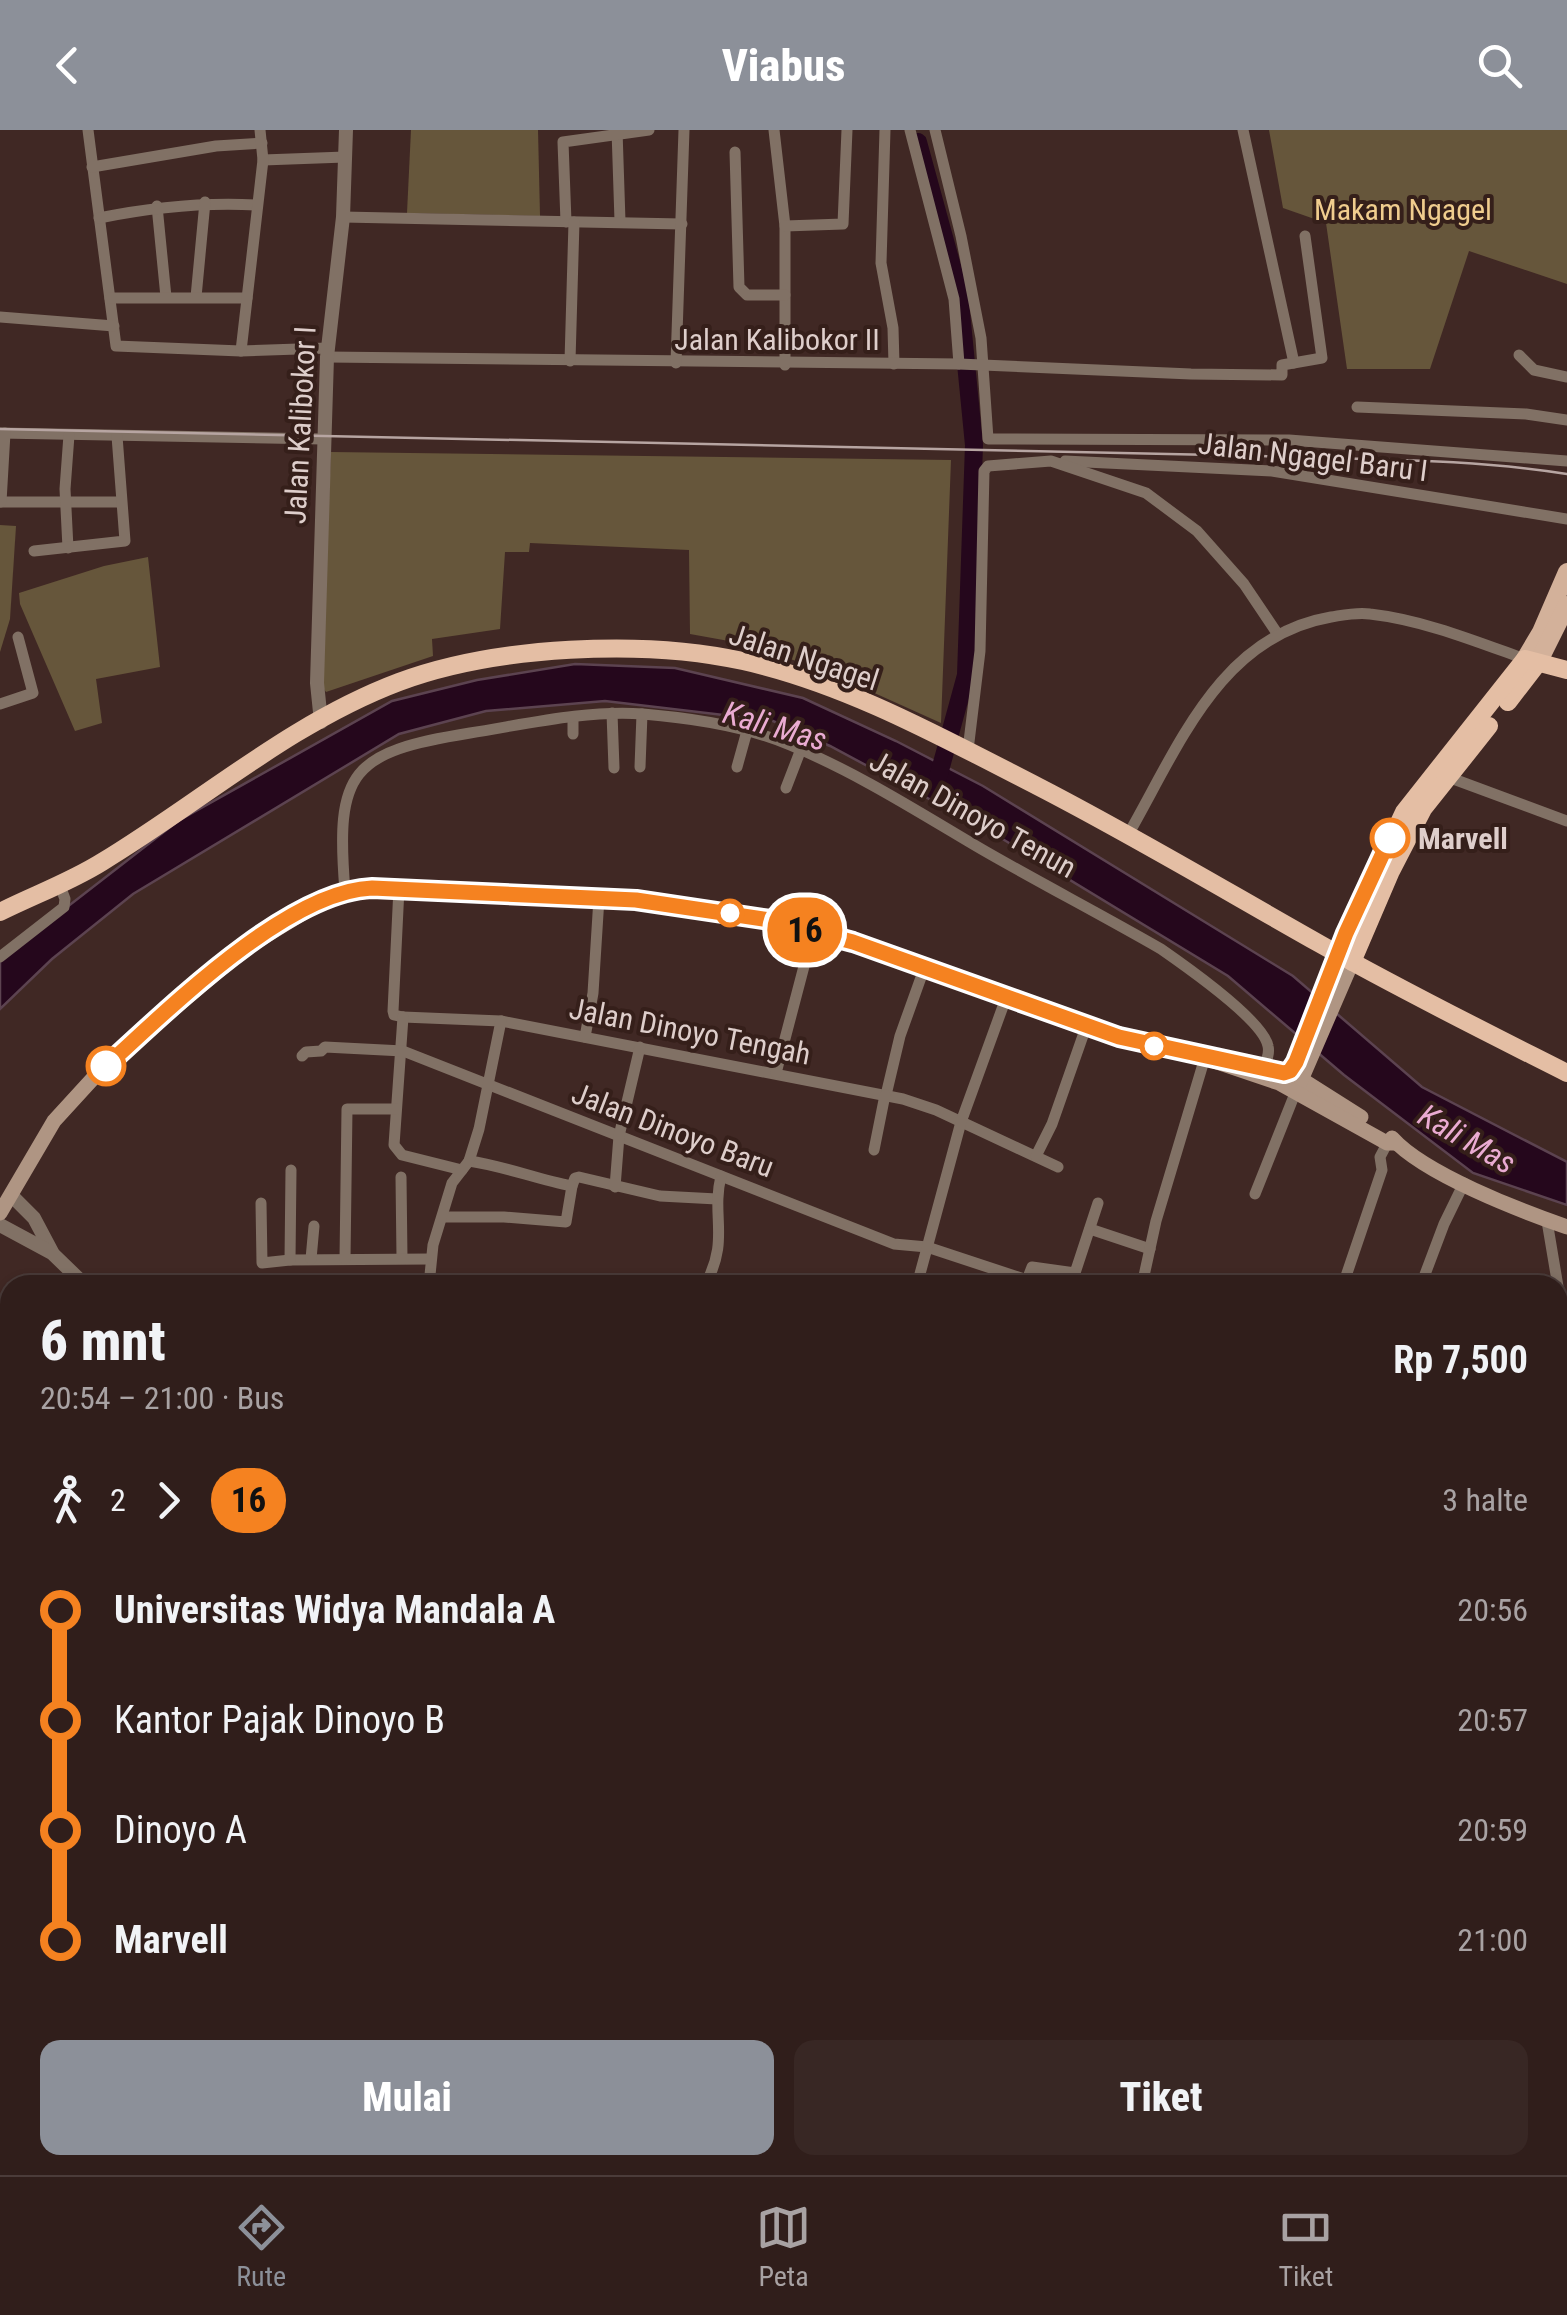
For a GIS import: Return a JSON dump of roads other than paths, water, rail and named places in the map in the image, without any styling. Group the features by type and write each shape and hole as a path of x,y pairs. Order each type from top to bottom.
{"highway":[{"name":"Jalan Ngagel","path":"0,912 101,863 205,791 321,722 395,684 455,668 568,651 654,650 714,656 763,666 850,697 964,748 1129,833 1344,958 1567,1072"},
{"path":"1532,660 1567,670"},
{"path":"1344,958 1417,818 1532,660"},
{"path":"1344,958 1404,812 1532,660"}],"main road":[{"path":"1532,660 1567,572"},
{"path":"1532,660 1567,605"},
{"path":"0,1214 54,1121 98,1074 244,948 304,910 345,890 400,888 688,906 770,920 853,942 1086,1027 1202,1057 1300,1075 1391,1141 1464,1183 1567,1227"},
{"path":"1300,1075 1344,958"},
{"path":"1202,1057 1300,1075"}],"street":[{"path":"0,316 114,326 88,130"},
{"name":"Jalan Kalibokor I","path":"321,722 317,683 323,439 343,217 346,130"},
{"path":"570,362 570,222 562,144 649,130"},
{"path":"676,363 684,130"},
{"path":"774,130 785,226 785,364"},
{"path":"785,226 843,224 846,130"},
{"path":"885,130 881,266 893,328 894,364"},
{"path":"910,130 988,438 1289,440 1567,462"},
{"path":"935,130 968,266 969,365"},
{"path":"1243,130 1294,362 1322,358 1306,236"},
{"path":"614,135 620,221"},
{"path":"92,167 261,136 263,160 242,350"},
{"path":"735,152 739,287 748,295 786,295"},
{"path":"263,160 345,157"},
{"path":"99,218 157,206 205,202 257,205"},
{"path":"196,297 205,202"},
{"path":"157,206 166,297"},
{"path":"343,217 682,224"},
{"path":"110,298 247,298"},
{"name":"Jalan Kalibokor II","path":"114,326 114,343 120,348 570,362 969,365 1283,374 1282,366 1294,362"},
{"path":"1519,355 1534,370 1567,376"},
{"path":"1357,406 1526,414 1567,420"},
{"path":"120,502 0,502 2,433 323,439"},
{"path":"68,548 65,502 69,435"},
{"path":"34,550 124,541 117,436"},
{"path":"1051,461 1140,490 1183,519 1232,570 1277,633"},
{"name":"Jalan Ngagel Baru I","path":"964,748 980,651 985,467 1051,461 1272,471 1567,518"},
{"path":"1129,833 1216,686 1240,661 1277,633 1316,620 1371,614 1426,625 1532,660"},
{"path":"0,704 32,693 18,637"},
{"path":"612,714 614,768"},
{"name":"Jalan Dinoyo Tenun","path":"345,890 343,807 354,778 393,750 418,742 612,714 642,714 748,732 801,750 910,806 1180,962 1260,1029 1268,1046 1263,1069"},
{"path":"640,767 642,714"},
{"path":"573,718 573,734"},
{"path":"737,767 748,732"},
{"path":"786,788 801,750"},
{"path":"1448,777 1567,820"},
{"path":"0,957 64,907 59,883"},
{"path":"400,888 393,1011 403,1017 393,1141 400,1154 465,1165 503,1166 514,1173 572,1186"},
{"path":"585,1037 599,898"},
{"path":"776,1072 813,932"},
{"path":"874,1150 900,1036 924,969"},
{"path":"920,1275 961,1122 1006,998"},
{"name":"Jalan Dinoyo Tengah","path":"403,1017 501,1021 886,1095 925,1106 1058,1167"},
{"path":"430,1275 430,1259 450,1187 465,1165 488,1086 501,1021"},
{"path":"1036,1156 1052,1124 1086,1027"},
{"name":"Jalan Dinoyo Baru","path":"302,1056 321,1051 324,1046 403,1051 894,1244 927,1247 1004,1275"},
{"path":"615,1187 620,1136 640,1048"},
{"path":"1144,1275 1202,1057"},
{"path":"1255,1194 1300,1075"},
{"path":"345,1259 348,1109 396,1110"},
{"path":"1346,1275 1382,1170 1380,1157 1391,1141"},
{"path":"290,1260 292,1170"},
{"path":"709,1275 719,1252 717,1199 721,1176"},
{"path":"401,1177 402,1258"},
{"path":"444,1217 566,1222 572,1186 579,1177 660,1196 717,1199"},
{"path":"1425,1275 1464,1183"},
{"path":"12,1195 34,1218 52,1253"},
{"path":"1029,1275 1036,1266 1076,1273 1098,1203"},
{"path":"261,1204 262,1263 430,1259"},
{"path":"1548,1221 1557,1275"},
{"path":"0,1225 52,1253 75,1275"},
{"path":"310,1259 314,1226"},
{"path":"1090,1229 1150,1249"}],"water":[{"name":"Kali Mas","path":"575,664 675,668 803,698 983,786 1293,976 1422,1087 1567,1162 1567,1205 1473,1173 1344,1075 1228,976 991,832 830,746 773,721 605,701 486,711 399,734 133,894 52,959 0,1009 0,959 178,821 392,701 477,680"}],"waterway":[{"path":"918,142 959,292 974,445 966,675 936,785"}],"railway":[{"path":"0,429 1377,459 1567,474"}],"place":[{"name":"Marvell","path":"1390,838"}],"park label":[{"name":"Makam Ngagel","path":"1403,209"}]}
